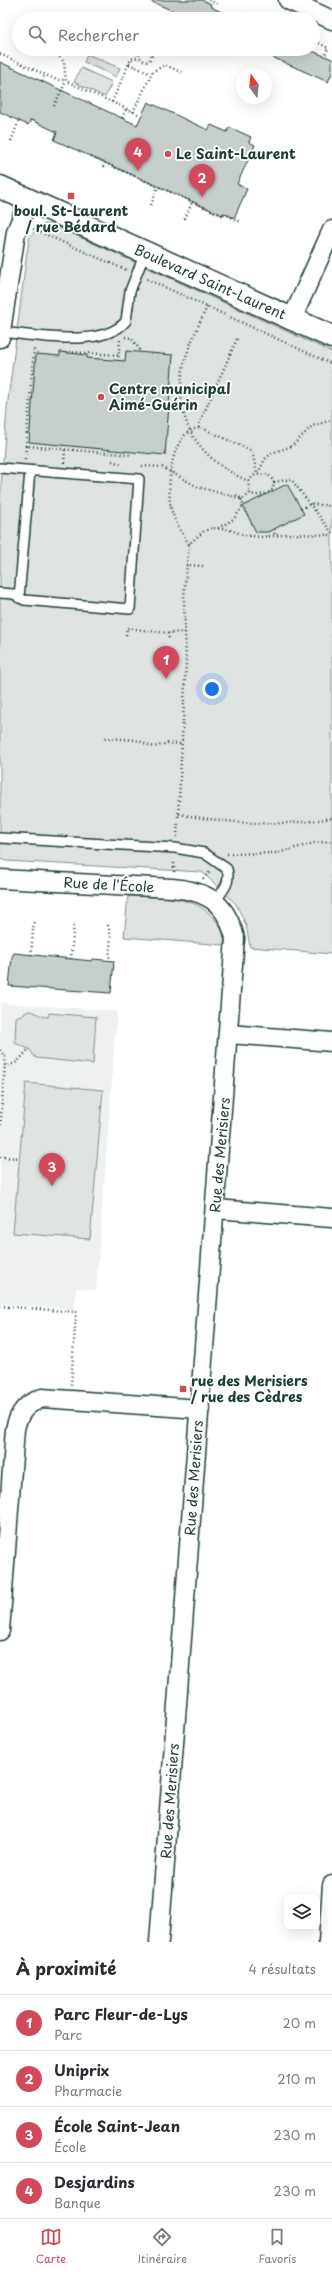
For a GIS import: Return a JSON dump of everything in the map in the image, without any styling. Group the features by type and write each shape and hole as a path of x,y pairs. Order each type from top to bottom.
{"street":[{"path":"288,0 314,12"},
{"path":"320,15 332,20"},
{"name":"Boulevard Saint-Laurent","path":"0,187 332,338"},
{"path":"0,335 16,232 28,201"},
{"path":"292,319 332,230"},
{"name":"Rue de l'École","path":"0,878 188,890 205,895 214,902"},
{"name":"Rue des Merisiers","path":"159,1942 229,1034 235,938 227,915 214,902"},
{"path":"229,1034 332,1042"},
{"path":"215,1209 332,1218"},
{"path":"0,1630 15,1429 18,1416 24,1408 32,1402 42,1398 200,1409"},
{"path":"328,1942 332,1885"}],"lane":[{"path":"0,335 81,338 116,330 126,321 130,290 145,253"},
{"path":"0,468 139,479 130,610 24,600 14,594 0,593"},
{"path":"19,598 30,471"},
{"path":"0,838 175,848 204,853 227,869 228,875 226,887 214,902"}],"path":[{"path":"209,1 217,4"},
{"path":"320,44 328,48 325,56"},
{"path":"0,54 57,80 66,80 138,114"},
{"path":"54,106 66,80 64,62 59,56"},
{"path":"112,102 131,59 138,57 142,62 149,61 152,56"},
{"path":"129,64 151,74"},
{"path":"134,112 153,71 166,65 184,74"},
{"path":"42,81 45,74"},
{"path":"122,118 126,109"},
{"path":"11,141 19,121"},
{"path":"103,167 105,163 241,222"},
{"path":"151,205 158,187"},
{"path":"185,219 192,202"},
{"name":"Boulevard Saint-Laurent","path":"32,229 125,270"},
{"name":"Boulevard Saint-Laurent","path":"150,281 332,364"},
{"path":"207,307 188,351 183,370 181,406 183,417 189,430 215,462 233,475 248,482"},
{"path":"118,361 120,337 131,338 141,352"},
{"path":"199,428 198,424 237,339"},
{"path":"25,462 34,349 42,350"},
{"path":"65,351 119,355"},
{"path":"257,474 265,459 272,453 292,446 312,426 332,420"},
{"path":"176,842 179,814 181,744 186,662 184,597 189,544 174,520 169,496 170,470 181,440 189,430 199,428 252,451 257,474"},
{"path":"69,445 69,450"},
{"path":"26,446 132,455"},
{"path":"170,470 198,487 242,499"},
{"path":"238,501 250,494 266,494 273,489 274,482 268,474 257,474 250,477 248,482 250,494"},
{"path":"274,482 295,477"},
{"path":"291,479 332,534"},
{"path":"189,544 204,531 218,528 234,519 243,506 242,499 236,494"},
{"path":"301,509 310,504 332,506"},
{"path":"218,528 244,535 275,536 291,534 332,534"},
{"path":"274,529 275,536"},
{"path":"186,565 203,566"},
{"path":"126,635 127,628 168,633 185,632"},
{"path":"168,633 169,640"},
{"path":"105,738 136,740 154,747 168,743 181,744"},
{"path":"179,814 245,824 305,822 332,818"},
{"path":"227,854 277,853 314,843 332,841"},
{"path":"174,875 175,852"},
{"path":"32,955 34,920"},
{"path":"71,958 74,923"},
{"path":"108,925 111,936 109,960"},
{"path":"4,1065 12,1065 29,1049"},
{"path":"0,1050 5,1057 0,1129"},
{"path":"0,1157 20,1158"},
{"path":"0,1306 76,1312 71,1389"}],"shaded area":[{"path":"86,56 92,56 120,68 116,77 84,62"},
{"path":"81,68 112,82 105,97 74,82"},
{"path":"44,224 51,224 332,352 332,954 250,947 246,925 236,904 202,872 6,861 0,859 0,499 7,408 27,252 30,236"},
{"path":"128,896 165,897 199,906 219,925 224,936 224,945 124,937"},
{"path":"0,1003 117,1011 96,1290 76,1288 74,1309 0,1304"},
{"path":"29,1011 48,1017 49,1013 96,1017 93,1064 36,1058 29,1049 15,1043 16,1017"},
{"path":"26,1083 103,1090 90,1239 13,1233"}],"building":[{"path":"148,0 202,0 211,4 210,6 222,12 175,12"},
{"path":"320,54 332,59 332,73 328,82 270,56 320,56"},
{"name":"Le Saint-Laurent","path":"0,62 137,125 148,102 208,130 211,125 227,132 229,127 251,137 249,142 255,145 237,184 247,189 234,218 223,213 222,215 54,140 57,132 31,120 28,125 0,112"},
{"name":"Centre municipal Aimé-Guérin","path":"126,351 173,355 165,455 29,442 36,354 60,356 60,352 87,355 87,358 125,361"},
{"path":"287,484 304,514 268,532 256,532 243,506"},
{"path":"14,953 92,961 93,959 114,961 111,993 9,986 12,957"}],"place":[{"name":"Le Saint-Laurent","path":"168,154"},
{"name":"Desjardins","path":"138,171"},
{"name":"boul. St-Laurent / rue Bédard","path":"71,196"},
{"name":"Uniprix","path":"202,197"},
{"name":"Centre municipal Aimé-Guérin","path":"101,397"},
{"name":"Parc Fleur-de-Lys","path":"166,679"},
{"name":"École Saint-Jean","path":"52,1186"},
{"name":"rue des Merisiers / rue des Cèdres","path":"183,1389"}]}
